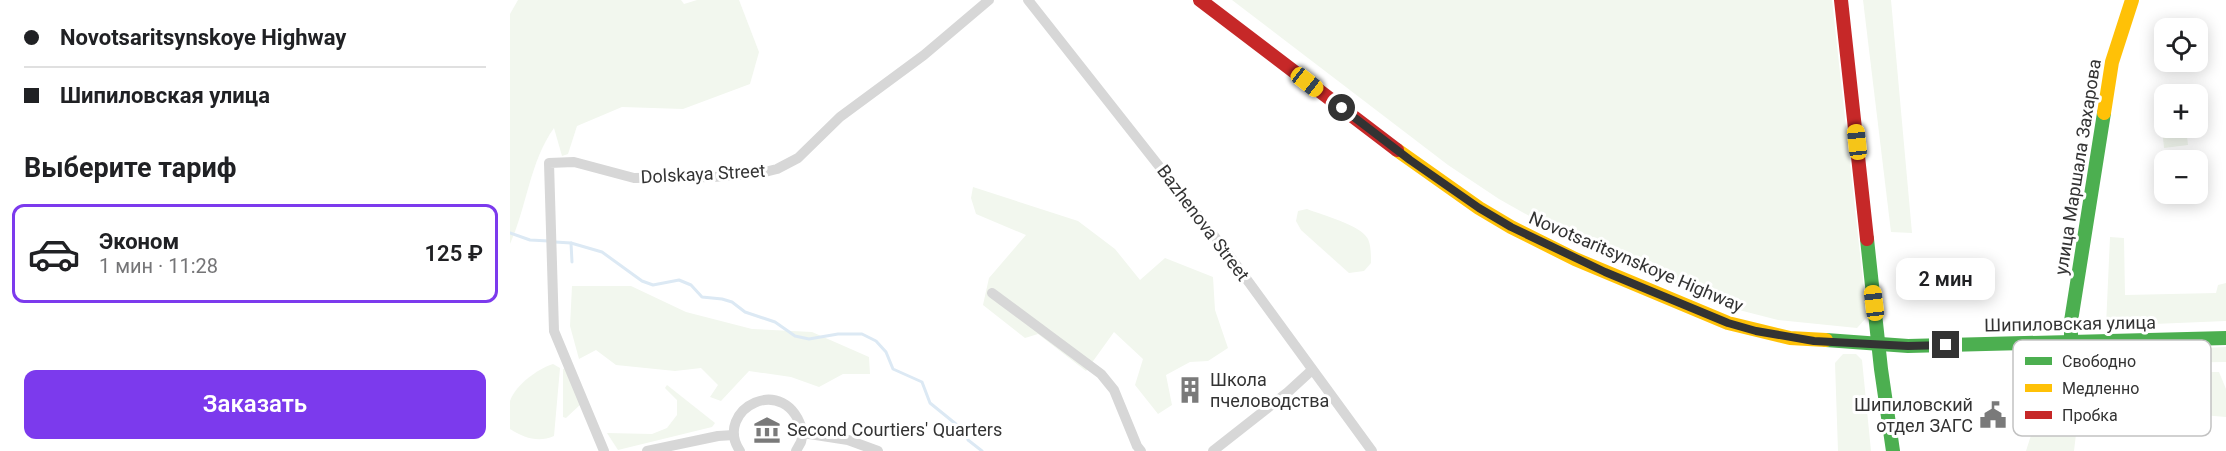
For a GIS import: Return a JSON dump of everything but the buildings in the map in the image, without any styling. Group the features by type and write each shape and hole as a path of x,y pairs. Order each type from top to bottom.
{"main road":[{"name":"Novotsaritsynskoye Highway","path":"1200,0 1410,160 1479,208 1543,244 1605,272 1747,328 1806,340 1879,344"},
{"path":"1841,0 1893,451"},
{"name":"улица Маршала Захарова","path":"2071,340 2071,321 2112,62 2132,0"},
{"name":"Шипиловская улица","path":"2148,340 2226,338"},
{"name":"Шипиловская улица","path":"1879,344 1908,346 2013,343"}],"street":[{"name":"Dolskaya Street","path":"604,451 555,331 549,163 568,162 634,178 714,177 761,173 777,169 798,158 840,117 924,55 988,0"},
{"name":"Bazhenova Street","path":"1028,0 1226,251 1372,451"},
{"path":"992,293 1101,374 1114,390 1136,449"},
{"path":"1213,451 1288,392 1312,370"},
{"path":"740,451 734,435 735,424 740,415 750,403 762,399 775,399 793,412 803,433 796,451"},
{"path":"803,433 848,440 878,451"},
{"path":"647,451 718,436 734,435"}],"shaded area":[{"path":"518,0 681,0 684,4 697,0 739,0 759,52 750,84 683,109 622,107 577,126 568,154 562,156 554,128 539,155 510,244 510,14"},
{"path":"1232,0 1832,0 1867,317 1857,328 1778,320 1735,309 1579,242 1499,199 1448,165"},
{"path":"1863,0 1891,0 1912,233 1891,232"},
{"path":"2163,138 2187,138 2188,145 2164,148"},
{"path":"973,187 1078,221 1115,249 1140,280 1165,258 1213,277 1215,310 1228,348 1208,361 1190,362 1166,375 1172,405 1158,414 1135,385 1143,359 1114,332 1086,371 1038,334 1025,338 983,305 989,278 1026,235 976,214 971,198"},
{"path":"1307,209 1350,225 1364,234 1370,244 1371,263 1364,271 1349,273 1301,230 1296,221 1298,211"},
{"path":"2110,237 2124,238 2125,295 2216,293 2218,285 2226,283 2226,321 2106,326"},
{"path":"572,286 631,286 686,312 752,329 812,332 869,357 870,374 843,374 819,387 791,377 749,371 721,401 710,397 718,385 701,368 675,371 616,365 596,350 579,359 570,326"},
{"path":"2226,347 2226,362 2211,362 2211,348"},
{"path":"1843,354 1856,354 1862,360 1871,451 1838,451 1835,363"},
{"path":"553,364 560,368 554,436 532,439 510,429 510,401 513,395 528,378"},
{"path":"567,368 582,403 566,418 563,417 563,369"},
{"path":"2211,372 2219,372 2226,389 2226,417 2211,416"},
{"path":"667,385 715,423 712,427 618,450 607,433 652,434 667,428 677,415 677,400 665,388"},
{"path":"2031,436 2076,436 2074,451 2026,451"}],"waterway":[{"path":"510,233 530,240 549,241"},
{"path":"555,242 571,243 602,252 642,281 653,285 679,280 691,285 702,297 732,302 745,312 775,322 795,336 809,339 838,334 862,334 876,341 886,352 893,369 922,382 930,403 967,433 968,440 982,451"},
{"path":"571,243 572,262"}],"traffic: fast":[{"path":"2071,340 2071,321 2104,113"},
{"path":"1867,239 1881,369 1893,451"},
{"path":"2146,340 2226,338"},
{"path":"1826,340 1908,346 2013,343"}],"traffic: slow":[{"path":"2104,113 2112,62 2132,0"},
{"path":"1397,150 1479,208 1575,259 1728,323 1790,338 1826,340"}],"traffic: jam":[{"path":"1200,0 1397,150"},
{"path":"1841,0 1867,239"}],"place":[{"name":"Школа пчеловодства","path":"1190,390"},
{"name":"Шипиловский отдел ЗАГС","path":"1993,415"},
{"name":"Second Courtiers' Quarters","path":"767,430"}],"route":[{"path":"1342,108 1410,160 1479,208 1511,227 1605,272 1728,323 1756,331 1814,341 1908,346 1946,345"}]}
